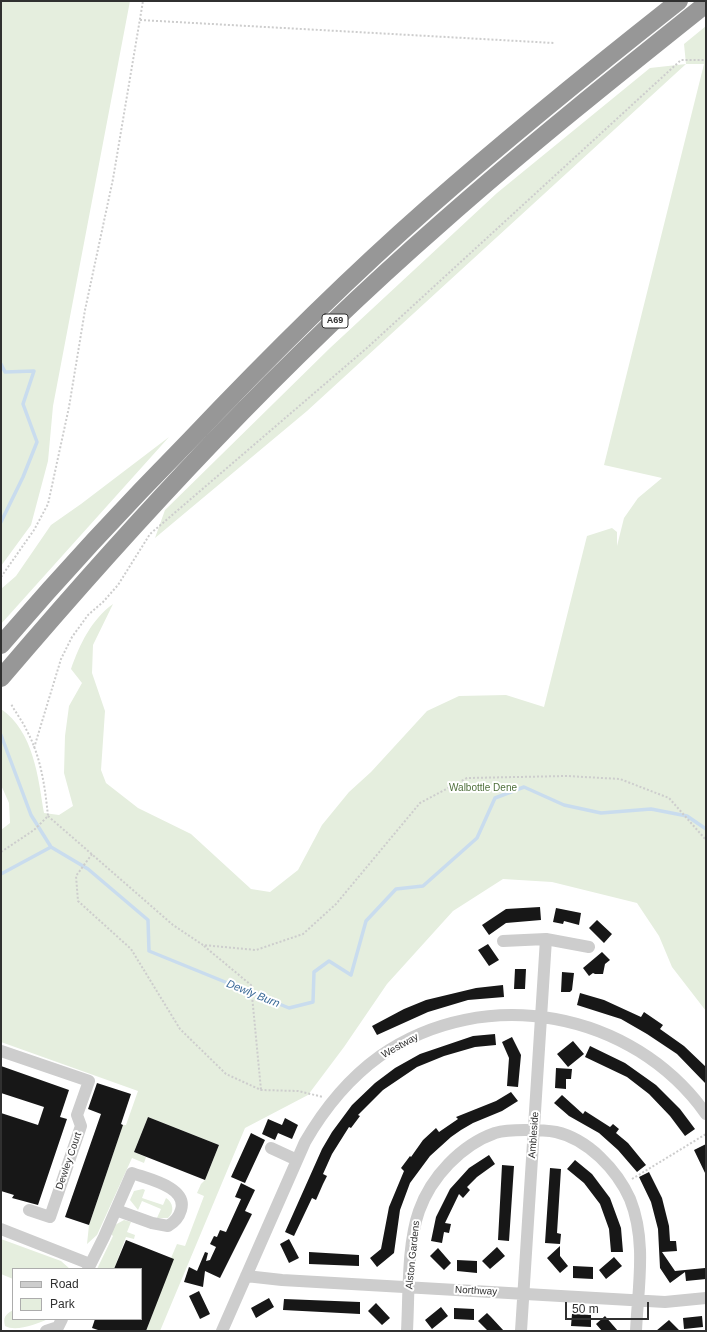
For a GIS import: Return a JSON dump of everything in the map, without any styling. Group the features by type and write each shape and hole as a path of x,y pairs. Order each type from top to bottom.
{"highway":[{"name":"A69","path":"1,646 42,598 141,490 236,391 321,307 463,178 611,54 679,1"},
{"name":"A69","path":"1,678 57,611 154,504 250,404 335,321 441,223 706,4"}],"street":[{"path":"503,941 546,939 589,947"},
{"name":"Ambleside","path":"521,1331 546,939"},
{"name":"Westway","path":"222,1331 297,1160 313,1128 347,1085 369,1064 418,1035 461,1021 506,1015 541,1017 579,1024 598,1030 633,1047 668,1072 685,1088 706,1114"},
{"name":"Dewley Court","path":"1,1051 89,1081 77,1115 81,1126 50,1217 29,1210"},
{"name":"Alston Gardens","path":"407,1331 409,1287 415,1224 426,1195 437,1178 456,1157 481,1139 496,1133 510,1130 556,1132 571,1137 598,1156 622,1184 634,1211 640,1240 636,1331"},
{"path":"271,1148 297,1160"},
{"path":"1,1229 89,1267 132,1172 176,1191 181,1198 182,1206 175,1222 168,1226 157,1225 116,1210"},
{"name":"Northway","path":"246,1276 282,1280 637,1300 673,1301 706,1298"},
{"path":"46,1331 60,1326"}],"path":[{"path":"1,577 34,530 48,504 68,407 85,310 113,179 143,1"},
{"path":"140,20 554,43"},
{"path":"34,748 61,659 72,637 88,615 103,602 118,585 150,534 368,346 681,60 706,60"},
{"path":"11,704 27,731 34,748 44,784 48,816 173,925 203,945 251,985 261,1090"},
{"path":"203,945 256,950 303,934 336,904 420,803 466,778 567,776 620,779 669,798 706,840"},
{"path":"1,852 34,830 48,816"},
{"path":"92,854 76,876 78,901 131,949 180,1029 226,1074 261,1090 298,1091 314,1095"},
{"path":"622,1184 706,1134"}],"green space":[{"path":"1,1 130,1 53,406 48,461 31,525 1,566"},
{"name":"Walbottle Dene","path":"706,26 706,1011 672,967 659,936 637,903 552,882 503,879 453,911 387,984 344,1047 308,1095 245,1128 160,1331 146,1331 173,1259 171,1258 177,1244 185,1246 204,1196 197,1193 201,1184 205,1180 219,1145 148,1117 134,1152 146,1157 144,1163 132,1158 97,1235 87,1244 89,1225 123,1125 126,1125 138,1091 1,1042 1,830 10,823 9,803 1,785 1,709 21,730 28,743 33,756 44,813 59,815 73,806 64,773 65,736 69,706 82,683 71,669 82,642 92,625 105,610 113,604 93,645 92,673 105,711 101,770 106,783 138,808 191,834 251,889 270,892 298,870 322,825 349,792 371,772 427,711 459,696 506,695 544,707 587,536 612,528 617,532 617,546 624,518 638,498 662,478 604,465 704,64 686,64 684,44"},
{"path":"686,64 307,411 155,538 165,510 330,348 497,193 650,68"},
{"path":"169,437 1,624 1,589 16,576 51,525"},
{"path":"145,1190 142,1198 163,1205 166,1198 170,1202 172,1205 172,1213 168,1218 157,1218 161,1209 142,1201 138,1210 130,1200 134,1191"},
{"path":"124,1220 131,1222 127,1232 135,1235 134,1239 126,1237 114,1268 97,1268 113,1236 111,1234 115,1225"},
{"path":"1,1239 61,1261 69,1268 12,1268 12,1279 1,1274"},
{"path":"12,1311 12,1320 46,1320 26,1327 10,1328 5,1326 4,1320 6,1315"}],"building":[{"path":"540,907 541,920 506,923 489,935 482,925 506,909"},
{"path":"556,908 581,913 579,925 564,921 563,924 553,922"},
{"path":"597,920 612,934 604,943 589,928"},
{"path":"488,944 499,960 489,966 478,950"},
{"path":"602,952 610,960 605,964 603,974 593,973 589,976 583,968"},
{"path":"515,969 526,969 525,989 514,989"},
{"path":"562,972 574,973 572,990 570,992 561,992"},
{"path":"503,985 504,997 468,1000 428,1012 377,1035 372,1026 404,1009 426,1000 476,988"},
{"path":"580,993 604,1000 641,1017 644,1012 663,1025 660,1029 684,1046 706,1067 706,1084 677,1054 647,1034 621,1019 577,1005"},
{"path":"495,1034 496,1045 475,1047 444,1056 417,1067 383,1090 358,1115 360,1116 351,1128 349,1127 332,1154 323,1174 327,1176 316,1200 312,1198 294,1236 285,1232 322,1149 332,1132 352,1105 375,1083 395,1068 420,1054 473,1036"},
{"path":"512,1037 521,1055 518,1087 507,1086 509,1058 502,1042"},
{"path":"573,1041 584,1054 568,1067 557,1054"},
{"path":"590,1046 625,1063 656,1085 680,1109 695,1129 685,1136 670,1116 649,1094 627,1077 585,1057"},
{"path":"1,1066 69,1090 60,1117 67,1119 38,1205 12,1198 14,1195 1,1191 1,1113 38,1125 44,1107 1,1093"},
{"path":"556,1068 572,1069 571,1079 566,1079 566,1089 555,1088"},
{"path":"97,1083 131,1094 121,1124 123,1125 89,1225 65,1217 101,1114 88,1109"},
{"path":"511,1092 518,1101 502,1111 473,1123 461,1130 430,1156 410,1183 400,1210 394,1253 377,1267 370,1258 381,1249 389,1207 404,1171 401,1168 410,1156 411,1157 423,1140 436,1128 439,1132 458,1119 456,1117 496,1101"},
{"path":"562,1095 583,1114 585,1111 610,1127 613,1124 619,1129 616,1133 628,1143 646,1165 637,1172 618,1150 599,1133 569,1116 554,1103"},
{"path":"148,1117 219,1145 205,1180 134,1152"},
{"path":"285,1118 298,1125 292,1139 278,1133 275,1140 262,1134 268,1119 282,1125"},
{"path":"251,1133 265,1140 245,1183 231,1177"},
{"path":"706,1144 706,1175 694,1150"},
{"path":"489,1155 495,1164 477,1177 467,1187 470,1190 463,1198 459,1194 445,1223 451,1224 449,1233 444,1232 442,1243 431,1241 436,1217 450,1189 469,1168"},
{"path":"575,1160 592,1174 610,1198 621,1228 623,1252 611,1252 609,1229 600,1204 584,1183 567,1169"},
{"path":"502,1165 514,1166 509,1241 498,1240"},
{"path":"550,1168 561,1169 557,1233 561,1234 560,1244 545,1243"},
{"path":"649,1172 662,1198 669,1226 670,1241 676,1241 677,1251 662,1252 675,1271 705,1268 706,1279 686,1281 685,1272 670,1283 660,1268 658,1229 651,1202 639,1177"},
{"path":"241,1183 255,1190 245,1211 252,1214 220,1278 205,1271 203,1287 184,1282 189,1267 197,1271 205,1252 208,1253 206,1261 210,1260 216,1247 210,1244 214,1236 217,1237 220,1230 226,1232 241,1199 235,1197"},
{"path":"289,1239 299,1258 289,1263 280,1244"},
{"path":"126,1240 174,1259 146,1331 101,1331 92,1328 95,1320 142,1320 142,1268 114,1268"},
{"path":"560,1246 560,1256 568,1266 560,1273 547,1258"},
{"path":"497,1247 505,1256 490,1269 482,1261"},
{"path":"438,1248 451,1263 444,1270 430,1256"},
{"path":"309,1252 359,1255 359,1266 309,1264"},
{"path":"614,1257 622,1266 606,1279 599,1270"},
{"path":"457,1260 477,1261 477,1273 457,1271"},
{"path":"573,1266 593,1267 593,1279 573,1278"},
{"path":"199,1291 210,1314 200,1319 189,1296"},
{"path":"269,1298 274,1307 256,1318 251,1308"},
{"path":"284,1299 360,1302 360,1314 283,1310"},
{"path":"376,1303 390,1318 382,1325 368,1311"},
{"path":"441,1307 448,1316 432,1329 425,1320"},
{"path":"454,1308 474,1309 474,1320 454,1319"},
{"path":"487,1313 504,1331 488,1331 478,1321"},
{"path":"572,1314 591,1315 591,1327 571,1326"},
{"path":"605,1316 618,1331 602,1331 596,1324"},
{"path":"702,1316 703,1327 684,1329 683,1318"},
{"path":"669,1320 680,1331 656,1331"}],"waterway":[{"name":"Dewly Burn","path":"1,364 5,372 34,371 23,404 37,442 23,477 1,522"},
{"name":"Dewly Burn","path":"1,735 31,815 51,847 88,869 148,920 149,951 289,1008 313,1002 314,972 329,961 351,975 366,921 396,889 423,886 477,838 495,798 524,787 564,805 601,813 651,809 687,816 706,829"},
{"path":"1,874 51,847"}]}
